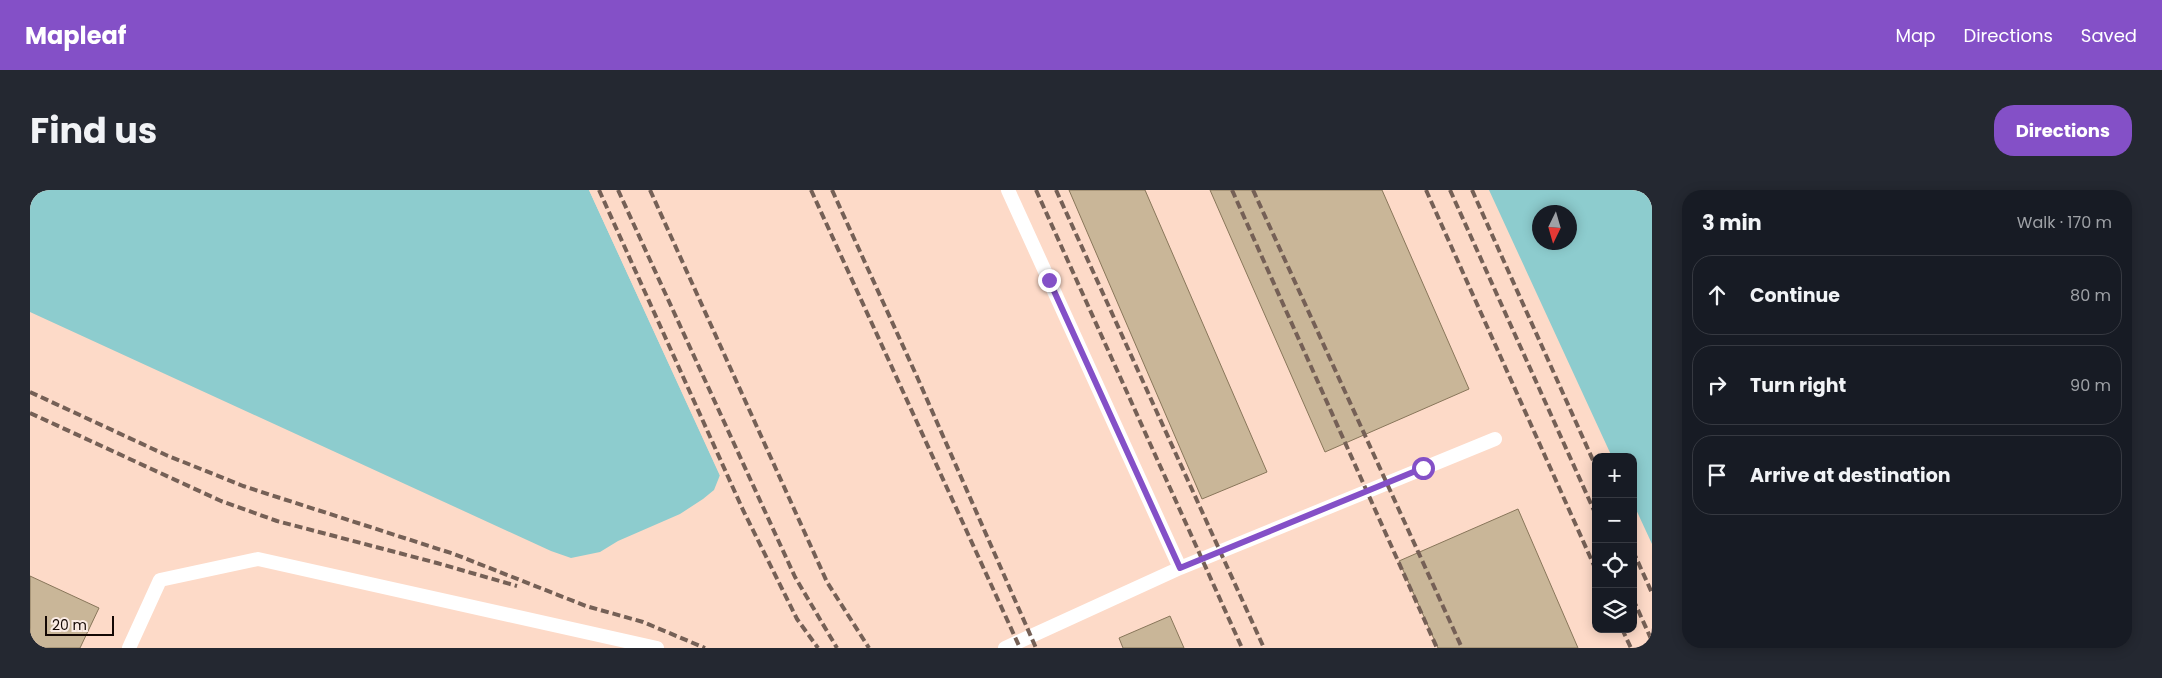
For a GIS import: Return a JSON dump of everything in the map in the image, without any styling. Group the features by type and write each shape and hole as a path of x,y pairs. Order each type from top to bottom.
{"lane":[{"path":"1008,190 1180,568"},
{"path":"1005,648 1180,568 1495,439"},
{"path":"129,648 160,580 258,559 657,648"}],"water":[{"path":"30,190 589,190 720,475 714,490 680,514 618,541 600,552 571,558 551,551 30,312"},
{"path":"1489,190 1652,190 1652,544 1637,512 1637,453 1610,453"}],"pier":[{"path":"589,190 592,190 722,474 721,478"}],"building":[{"path":"1069,190 1145,190 1267,472 1202,499"},
{"path":"1210,190 1382,190 1469,389 1325,452"},
{"path":"1518,509 1578,648 1438,648 1399,561"},
{"path":"30,576 99,608 80,648 30,648"},
{"path":"1170,616 1184,648 1123,648 1119,638"}],"railway":[{"path":"599,190 743,510 797,619 818,648"},
{"path":"618,190 795,577 837,648"},
{"path":"650,190 827,582 869,648"},
{"path":"811,190 1020,648"},
{"path":"832,190 918,379 1036,648"},
{"path":"1036,190 1242,648"},
{"path":"1056,190 1264,648"},
{"path":"1232,190 1437,648"},
{"path":"1253,190 1462,648"},
{"path":"1426,190 1592,561"},
{"path":"1450,190 1592,506"},
{"path":"1472,190 1592,458"},
{"path":"30,392 166,455 243,486 454,554 586,606 643,622 705,648"},
{"path":"30,413 221,501 277,521 517,586"},
{"path":"1637,560 1652,593"},
{"path":"1637,608 1652,641"},
{"path":"1624,633 1631,648"}],"route":[{"path":"1049,280 1180,568 1423,468"}]}
